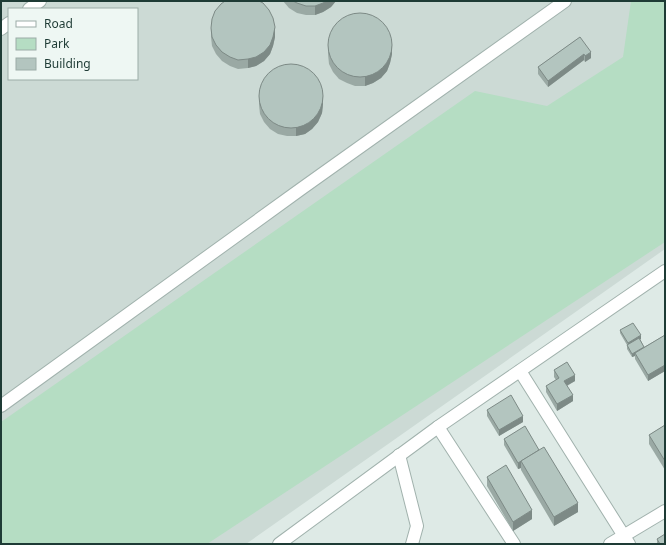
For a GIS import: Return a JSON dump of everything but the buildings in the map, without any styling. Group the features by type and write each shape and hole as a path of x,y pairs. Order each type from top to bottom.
{"street":[{"path":"30,8 40,1"},
{"path":"1,406 308,184 565,1"},
{"path":"279,544 438,427 665,271"},
{"path":"520,371 627,540"},
{"path":"438,427 514,544"},
{"path":"399,455 417,526 412,544"},
{"path":"610,544 627,540 665,511"}],"shaded area":[{"path":"1,1 665,1 665,249 246,544 1,544"}],"green space":[{"path":"631,1 665,1 665,242 207,544 1,544 1,422 475,91 547,106 623,57"}]}
